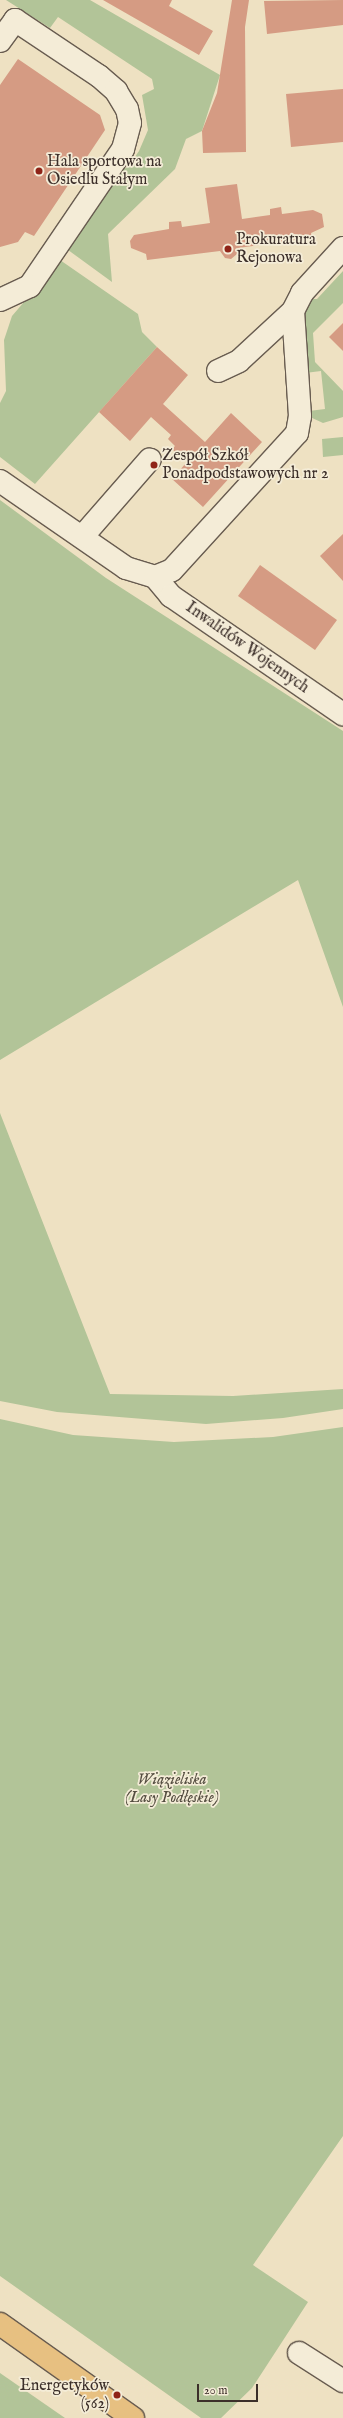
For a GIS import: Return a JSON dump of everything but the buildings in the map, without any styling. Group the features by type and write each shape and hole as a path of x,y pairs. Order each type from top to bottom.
{"main road":[{"path":"0,2324 133,2418"}],"street":[{"path":"0,41 15,20 99,76 116,91 127,109 130,123 123,149 30,286 0,300"},
{"path":"218,371 239,362 293,311 302,293 343,248"},
{"path":"0,481 126,568 155,577 184,560 297,433 300,416 293,311"},
{"path":"82,538 150,459"},
{"name":"Inwalidów Wojennych","path":"155,577 171,596 343,714"},
{"path":"299,2353 343,2381"}],"green space":[{"path":"6,0 90,0 220,75 202,131 186,139 175,169 108,234 112,282 64,247 113,174 128,167 139,151 148,130 142,95 154,89 152,79 58,17 50,28"},
{"path":"60,260 138,314 142,332 157,347 35,484 0,457 0,403 6,391 4,340 12,316"},
{"path":"343,271 343,303 313,333 315,362 343,391 343,417 323,423 310,417 309,411 325,409 321,371 305,373 302,314 309,299 317,299"},
{"path":"343,437 343,455 323,457 322,439"},
{"path":"0,500 106,578 343,731 343,1007 298,880 0,1060"},
{"path":"0,1113 110,1394 233,1396 343,1389 343,1409 283,1418 206,1424 57,1412 0,1401"},
{"name":"Wiązieliska (Lasy Podłęskie)","path":"0,1419 73,1435 174,1442 273,1437 343,1427 343,2136 253,2265 308,2302 252,2388 221,2418 201,2418 0,2276"},
{"path":"0,2373 65,2418 0,2418"}],"place":[{"name":"Hala sportowa na Osiedlu Stałym","path":"39,171"},
{"name":"Prokuratura Rejonowa","path":"228,249"},
{"name":"Zespół Szkół Ponadpodstawowych nr 2","path":"154,465"},
{"name":"Energetyków (562)","path":"117,2395"}]}
